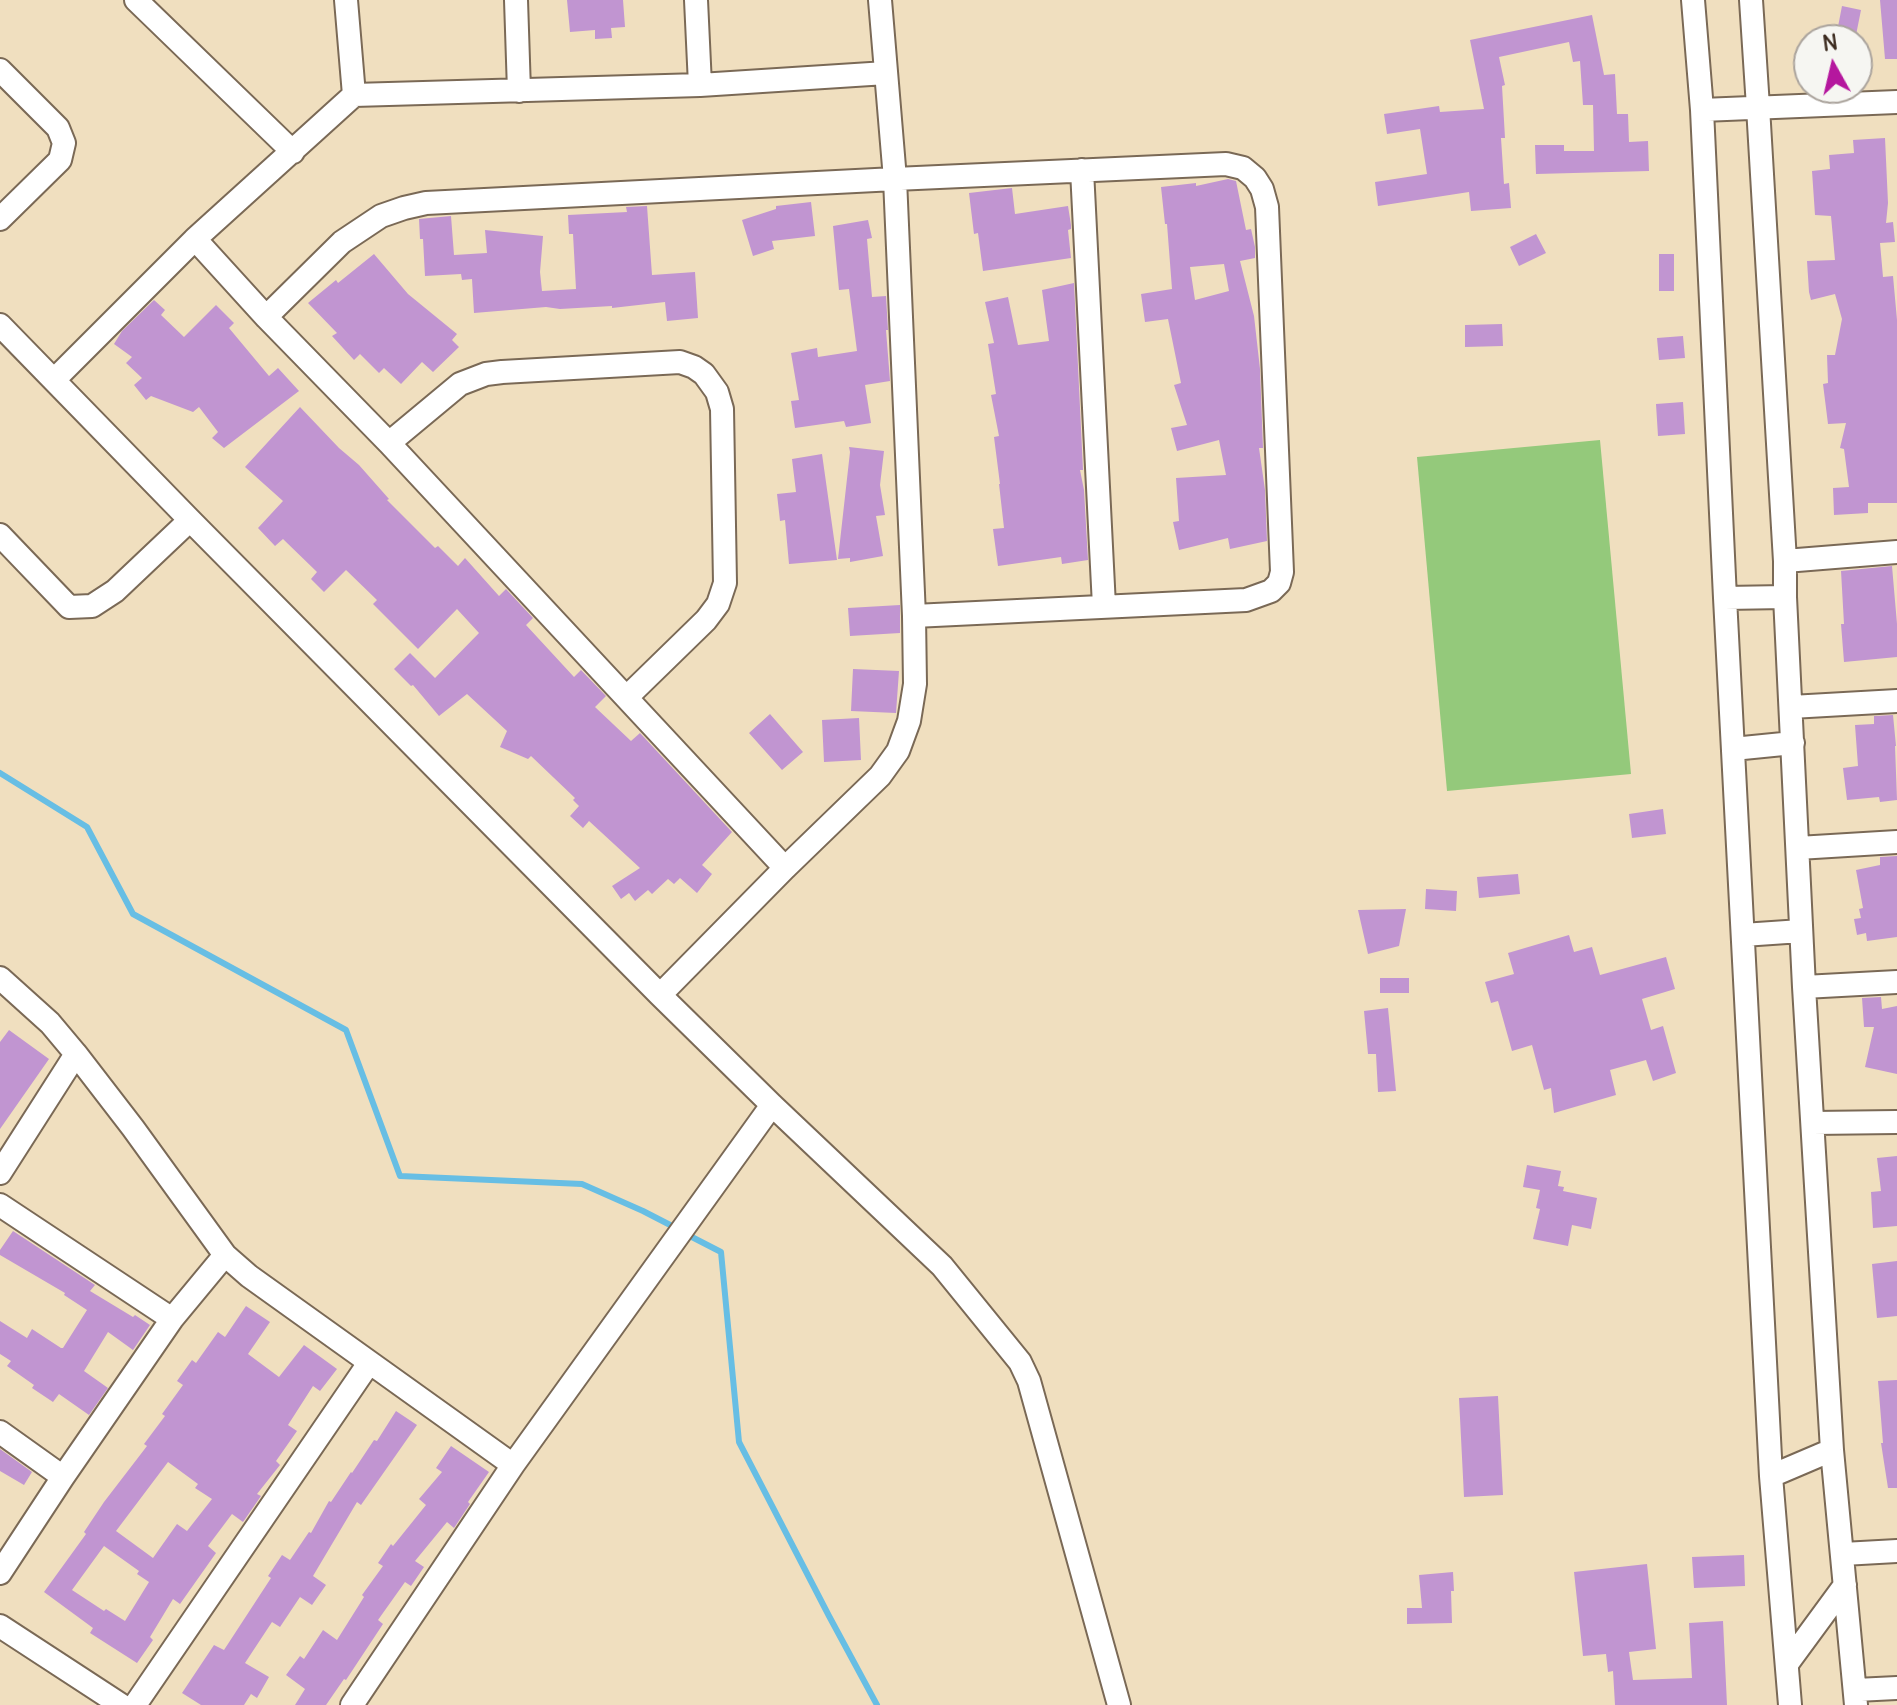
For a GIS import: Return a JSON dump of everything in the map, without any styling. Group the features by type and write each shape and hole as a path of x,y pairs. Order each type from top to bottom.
{"street":[{"path":"136,0 293,152"},
{"path":"346,0 354,95"},
{"path":"516,0 519,91"},
{"path":"696,0 700,85"},
{"path":"660,995 880,776 898,751 909,721 915,684 914,616 895,179 880,0"},
{"path":"1693,0 1702,110 1771,1476 1790,1705"},
{"path":"1751,0 1785,561 1801,931 1832,1450 1856,1698 1897,1688"},
{"path":"0,70 58,128 64,143 60,160 0,219"},
{"path":"54,380 195,239 354,95 700,85 886,73"},
{"path":"1702,110 1897,102"},
{"path":"266,317 342,242 381,216 426,203 1082,170 1226,164 1243,168 1262,189 1267,207 1282,572 1279,583 1271,591 1246,600 914,616"},
{"path":"1082,170 1104,606"},
{"path":"195,239 785,868"},
{"path":"0,325 660,995 942,1266 1020,1362 1029,1381 1119,1705"},
{"path":"389,443 460,384 486,374 680,362 704,374 717,392 722,409 725,583 718,604 706,620 627,697"},
{"path":"0,535 69,607 92,606 115,591 190,520"},
{"path":"1785,561 1897,552"},
{"path":"1725,598 1785,597"},
{"path":"1791,707 1897,701"},
{"path":"1733,749 1793,743"},
{"path":"1798,848 1897,842"},
{"path":"1743,935 1801,931"},
{"path":"0,978 50,1023 76,1054 225,1255 249,1276 513,1465"},
{"path":"1804,987 1897,982"},
{"path":"0,1173 76,1054"},
{"path":"352,1705 513,1465 772,1105"},
{"path":"1813,1123 1897,1122"},
{"path":"0,1205 172,1319"},
{"path":"0,1573 172,1319 225,1255"},
{"path":"135,1705 369,1363"},
{"path":"0,1432 63,1477"},
{"path":"1771,1476 1832,1450"},
{"path":"1843,1554 1897,1551"},
{"path":"1787,1664 1845,1585"},
{"path":"0,1626 121,1705"}],"green space":[{"path":"1600,440 1631,774 1447,791 1417,457"}],"building":[{"path":"567,0 623,0 625,27 611,28 612,38 595,39 595,30 570,32"},
{"path":"1880,0 1897,0 1897,59 1885,59"},
{"path":"1842,6 1861,10 1858,24 1839,24"},
{"path":"1592,15 1604,75 1615,74 1617,114 1628,114 1629,142 1648,141 1649,171 1536,174 1535,145 1564,145 1564,151 1594,151 1593,105 1583,105 1580,61 1573,62 1569,42 1499,57 1505,85 1502,86 1505,138 1501,138 1504,184 1509,183 1511,208 1471,211 1469,192 1378,206 1375,182 1427,174 1420,129 1387,134 1384,114 1439,106 1440,112 1484,109 1470,40"},
{"path":"1885,138 1886,223 1893,222 1895,242 1880,243 1883,277 1893,276 1897,320 1897,503 1868,503 1868,513 1834,515 1833,488 1849,487 1844,449 1840,448 1846,423 1828,424 1823,384 1828,383 1827,355 1835,355 1842,319 1835,294 1811,300 1809,292 1807,261 1835,260 1831,216 1815,215 1812,171 1830,169 1829,155 1854,153 1853,140"},
{"path":"1228,179 1236,181 1246,230 1251,229 1255,247 1255,258 1240,261 1254,316 1260,369 1263,448 1259,448 1267,541 1230,549 1228,538 1179,550 1173,522 1179,521 1176,478 1226,475 1219,440 1177,451 1171,428 1187,425 1174,385 1181,383 1168,319 1145,322 1141,294 1172,289 1161,187 1196,183 1196,186","holes":["1224,264 1229,291 1195,300 1190,267"]},
{"path":"1012,188 1015,214 1068,206 1071,258 983,271 969,193"},
{"path":"811,202 815,236 772,241 774,249 753,256 742,220 776,209 776,206"},
{"path":"647,206 652,275 695,272 698,318 667,321 665,302 612,308 546,307 474,313 472,279 462,280 461,274 425,276 419,219 451,216 454,255 487,253 485,230 543,236 542,291 576,289 573,234 569,234 568,215 627,212 626,207"},
{"path":"868,220 872,238 867,239 872,297 886,296 890,381 865,385 871,423 846,427 844,421 795,428 791,401 799,400 791,353 817,348 818,357 857,351 849,289 839,290 833,226"},
{"path":"1536,234 1546,253 1519,266 1510,247"},
{"path":"374,254 408,294 457,334 452,340 459,347 433,372 422,362 401,384 384,368 379,373 360,354 354,360 332,336 337,333 308,303"},
{"path":"1659,254 1674,254 1674,291 1659,291"},
{"path":"1074,283 1083,470 1080,470 1088,560 1062,564 1061,557 998,566 993,529 1004,528 994,437 999,436 991,395 996,394 988,344 994,343 985,302 1008,297 1018,345 1049,341 1042,290"},
{"path":"154,300 165,310 161,315 184,337 216,305 234,323 229,328 269,376 278,368 299,391 224,448 212,438 218,432 199,407 193,412 151,396 146,400 134,385 142,378 126,363 132,357 114,344 122,331"},
{"path":"1502,324 1503,346 1465,347 1465,325"},
{"path":"1683,336 1685,358 1659,360 1657,338"},
{"path":"1683,402 1685,434 1658,436 1656,404"},
{"path":"300,407 359,465 387,500 435,548 438,546 458,566 465,558 499,596 506,589 533,618 526,625 574,677 581,670 606,696 595,707 631,741 640,733 732,832 702,865 712,874 697,893 680,878 674,884 668,879 652,894 648,890 635,901 629,893 621,899 612,886 640,868 589,821 583,828 570,816 579,806 573,800 575,798 531,756 528,759 500,747 507,731 467,694 439,716 413,685 394,669 410,653 435,678 479,633 457,609 418,649 373,604 377,600 346,570 324,592 311,579 317,572 283,539 275,546 258,528 283,501 245,467"},
{"path":"849,447 884,451 880,485 885,515 876,516 883,556 850,562 850,558 838,559"},
{"path":"822,454 837,560 789,564 785,520 780,521 777,494 796,492 792,459"},
{"path":"1892,566 1897,657 1844,662 1841,571"},
{"path":"900,605 900,633 850,636 848,608"},
{"path":"853,669 899,671 896,713 851,711"},
{"path":"770,714 803,752 782,770 749,733"},
{"path":"1893,715 1897,800 1880,802 1879,797 1847,800 1843,768 1858,766 1855,725 1874,724 1874,716"},
{"path":"859,718 861,760 824,762 822,720"},
{"path":"1663,809 1666,834 1632,838 1629,814"},
{"path":"1897,856 1897,937 1867,941 1866,933 1857,935 1854,919 1861,918 1859,909 1863,908 1856,870 1880,865 1880,857"},
{"path":"1518,874 1520,894 1479,898 1477,877"},
{"path":"1426,889 1457,891 1456,911 1425,909"},
{"path":"1406,909 1399,946 1368,954 1358,910"},
{"path":"1569,935 1574,952 1592,947 1600,975 1666,957 1675,989 1642,999 1651,1030 1663,1026 1676,1073 1653,1081 1646,1060 1610,1070 1616,1095 1554,1113 1551,1088 1544,1090 1532,1045 1512,1051 1498,1001 1491,1003 1485,982 1514,974 1508,953"},
{"path":"1380,978 1409,978 1409,993 1380,993"},
{"path":"1881,997 1882,1009 1897,1006 1897,1074 1865,1067 1874,1027 1864,1027 1862,998"},
{"path":"1388,1008 1396,1091 1378,1092 1376,1054 1368,1054 1364,1011"},
{"path":"9,1030 49,1059 0,1129 0,1042"},
{"path":"1897,1156 1897,1226 1873,1228 1871,1192 1881,1191 1877,1158"},
{"path":"1527,1165 1561,1171 1558,1186 1564,1187 1563,1191 1597,1198 1591,1229 1572,1225 1568,1246 1533,1239 1540,1209 1536,1208 1540,1190 1523,1187"},
{"path":"13,1231 95,1285 90,1291 150,1325 133,1350 108,1332 84,1371 108,1388 89,1415 59,1394 53,1402 32,1388 34,1385 7,1366 11,1361 0,1354 0,1321 27,1338 32,1329 63,1348 87,1310 65,1293 0,1255"},
{"path":"1897,1261 1897,1316 1877,1318 1872,1264"},
{"path":"246,1306 270,1322 248,1354 279,1377 304,1345 337,1369 320,1391 313,1386 288,1425 297,1431 276,1461 280,1465 257,1494 261,1496 243,1522 232,1514 208,1546 216,1553 180,1604 173,1599 150,1637 153,1640 137,1663 90,1633 93,1628 44,1592 86,1534 84,1532 104,1502 147,1446 144,1444 183,1385 177,1381 192,1360 196,1363 218,1332 225,1337","holes":["168,1462 198,1484 195,1488 212,1499 187,1531 177,1524 153,1558 116,1531","104,1546 149,1582 125,1621 72,1590"]},
{"path":"1897,1380 1897,1488 1888,1488 1881,1443 1878,1381"},
{"path":"1498,1396 1503,1495 1464,1497 1459,1398"},
{"path":"396,1411 417,1425 361,1505 357,1502 313,1576 326,1585 312,1605 300,1597 280,1627 272,1622 245,1663 269,1677 257,1698 251,1694 244,1705 201,1705 182,1693 214,1645 224,1650 271,1578 268,1576 282,1555 290,1560 311,1533 329,1501 374,1440 377,1441"},
{"path":"451,1446 489,1472 468,1502 470,1504 454,1528 447,1522 415,1561 424,1567 411,1586 405,1582 378,1620 383,1624 326,1705 295,1705 305,1689 286,1675 300,1656 304,1659 323,1630 337,1640 364,1597 362,1595 383,1566 378,1563 426,1505 419,1499 442,1472 436,1468"},
{"path":"0,1449 32,1472 24,1485 0,1471"},
{"path":"1744,1555 1745,1586 1694,1588 1692,1557"},
{"path":"1647,1564 1656,1649 1629,1652 1633,1680 1692,1678 1689,1623 1723,1621 1727,1705 1615,1705 1613,1671 1608,1672 1606,1654 1583,1656 1574,1572"},
{"path":"1453,1572 1452,1623 1407,1624 1407,1608 1422,1608 1419,1575"}],"waterway":[{"path":"0,773 87,827 133,914 346,1030 400,1176 582,1184 676,1228"},
{"path":"686,1234 721,1252 739,1442 877,1705"}]}
